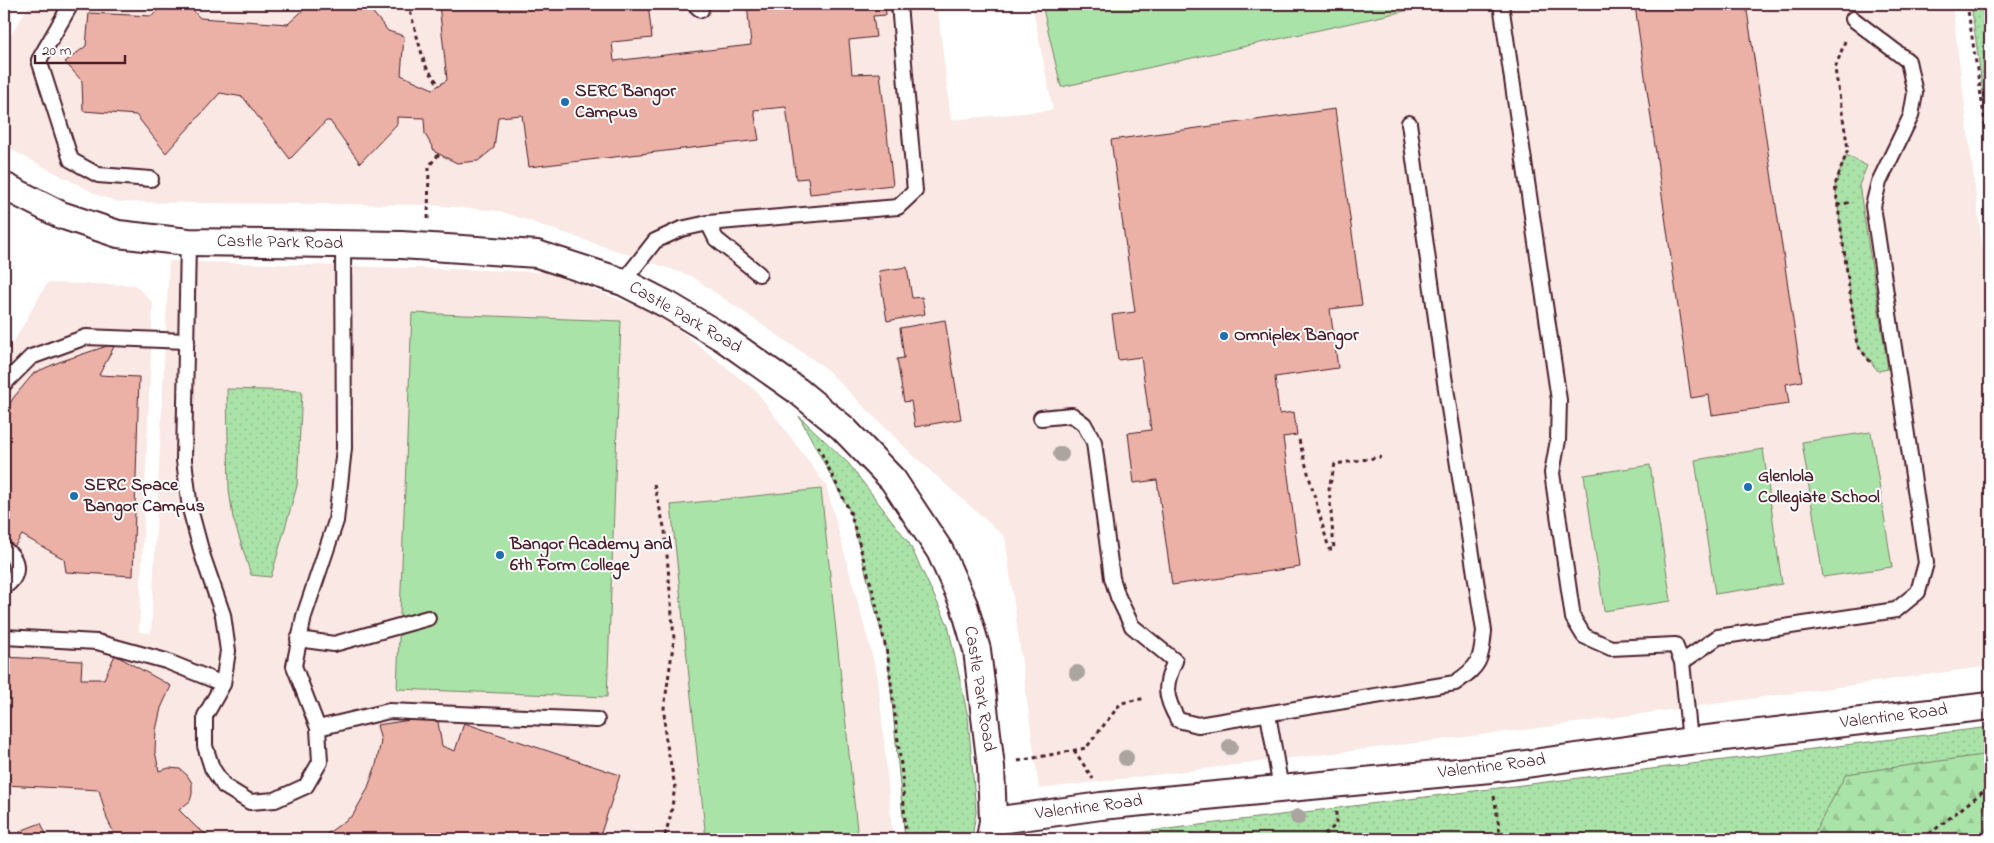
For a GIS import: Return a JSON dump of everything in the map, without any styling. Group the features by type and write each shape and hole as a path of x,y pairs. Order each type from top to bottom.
{"street":[{"name":"Castle Park Road","path":"4,186 61,215 118,234 188,242 343,244 537,254 623,282 668,305 723,338 785,381 842,428 893,480 940,551 964,605 977,650 991,767 991,830"},
{"name":"Valentine Road","path":"991,830 1101,806 1490,769 1690,741 1990,706"}],"lane":[{"path":"71,4 39,60 71,160 98,175 151,179"},
{"path":"623,282 655,241 681,229 708,223 898,207 916,191 899,4"},
{"path":"1501,4 1559,400 1558,440 1552,473 1573,618 1584,636 1611,648 1675,645 1682,662 1690,741"},
{"path":"1682,662 1718,637 1896,610 1918,592 1926,563 1873,206 1879,182 1911,116 1915,93 1908,61 1853,19"},
{"path":"1042,418 1072,415 1084,424 1094,442 1112,578 1118,597 1132,626 1175,661 1166,680 1170,705 1178,720 1198,725 1455,683 1472,671 1481,657 1484,631 1482,609 1444,376 1409,122"},
{"path":"708,223 716,239 759,274"},
{"path":"188,242 184,460 193,518 202,557 223,615 228,650 224,684 205,716 205,746 212,768 224,786 250,802 275,800 306,786 320,762 318,728 294,666 304,616 336,521 344,448 343,244"},
{"path":"4,384 31,357 86,337 187,341"},
{"path":"4,549 10,553 16,564 14,578 4,587"},
{"path":"298,639 334,644 428,618"},
{"path":"4,637 97,642 166,661 224,684"},
{"path":"318,728 389,711 597,720"},
{"path":"1268,714 1281,789"}],"path":[{"path":"408,4 425,65 439,85"},
{"path":"1967,4 1990,155"},
{"path":"428,247 429,166 439,154"},
{"path":"813,438 850,512 874,595 888,658 902,774 906,839"},
{"path":"1299,440 1329,549 1334,549 1329,488 1334,464 1381,458"},
{"path":"654,484 666,540 674,639 664,708 665,735 675,786 671,814 664,839"},
{"path":"991,767 1086,748 1121,702 1168,693"},
{"path":"1490,769 1501,839"},
{"path":"1923,839 1990,786"}],"shaded area":[{"path":"30,4 937,4 951,120 1053,110 1032,4 1952,4 1990,309 1990,666 1539,728 1039,789 1005,537 914,456 824,367 691,276 500,211 430,205 119,202 100,196 4,146 4,47"},
{"name":"Bangor Academy and 6th Form College","path":"169,261 546,272 661,315 757,392 826,485 878,677 893,839 4,839 4,359 47,283 135,285 153,303 139,632 151,633"}],"green space":[{"path":"1042,4 1432,4 1432,5 1061,87"},
{"path":"1971,4 1990,4 1990,145"},
{"path":"1846,155 1867,166 1859,185 1888,369 1878,371 1857,345 1835,185"},
{"path":"412,313 621,321 607,697 397,689"},
{"path":"227,389 302,391 297,486 271,577 251,575 233,518 229,490"},
{"path":"799,416 849,464 909,543 948,625 968,717 976,812 972,839 905,839 888,658 850,512"},
{"path":"1871,432 1892,567 1823,577 1802,442"},
{"path":"1763,449 1782,584 1715,594 1695,460"},
{"path":"1650,465 1671,601 1604,611 1584,475"},
{"path":"821,489 858,839 706,839 671,505"},
{"path":"1990,727 1990,839 1087,839"},
{"path":"1990,754 1990,839 1811,839 1846,774"}],"building":[{"name":"SERC Bangor Campus","path":"164,4 187,4 200,18 288,24 310,4 366,4 388,31 404,36 401,75 433,89 447,80 439,4 648,4 652,38 612,42 614,61 751,45 747,4 885,4 886,15 873,16 876,37 849,40 852,74 880,73 893,185 810,194 808,178 796,179 786,107 754,110 759,140 529,167 522,115 498,117 494,148 478,161 457,163 435,152 425,134 424,118 397,117 397,124 360,163 330,121 326,121 290,159 243,97 220,93 166,153 136,115 83,111 82,81 65,62 86,46 89,13 152,16"},
{"path":"1632,4 1746,4 1802,381 1786,384 1789,404 1712,415 1709,395 1691,398 1635,6"},
{"name":"Omniplex Bangor","path":"1335,109 1362,305 1330,309 1338,368 1275,377 1279,414 1294,412 1297,435 1283,437 1300,567 1172,585 1157,480 1134,483 1128,433 1151,430 1141,357 1118,360 1112,315 1135,312 1111,140"},
{"path":"907,267 912,298 922,297 925,314 887,321 879,271"},
{"path":"945,320 961,419 915,427 911,401 904,402 897,359 904,358 900,328"},
{"name":"SERC Space Bangor Campus","path":"116,343 99,375 139,377 133,576 66,572 64,559 22,535 12,550 4,545 4,413 14,397 34,373 59,362"},
{"path":"115,655 171,686 161,708 156,730 155,751 159,771 169,768 180,769 187,775 192,783 192,794 190,801 179,810 197,828 214,839 117,839 107,819 99,790 4,785 4,657 82,661 81,679 104,679"},
{"path":"437,716 442,746 455,751 464,723 620,775 599,839 320,839 353,815 367,790 376,765 381,741 377,725"},
{"path":"41,823 48,839 23,839 20,831"}],"place":[{"name":"SERC Bangor Campus","path":"565,102"},
{"name":"Omniplex Bangor","path":"1224,336"},
{"name":"Glenlola Collegiate School","path":"1748,487"},
{"name":"SERC Space Bangor Campus","path":"74,496"},
{"name":"Bangor Academy and 6th Form College","path":"500,555"}]}
